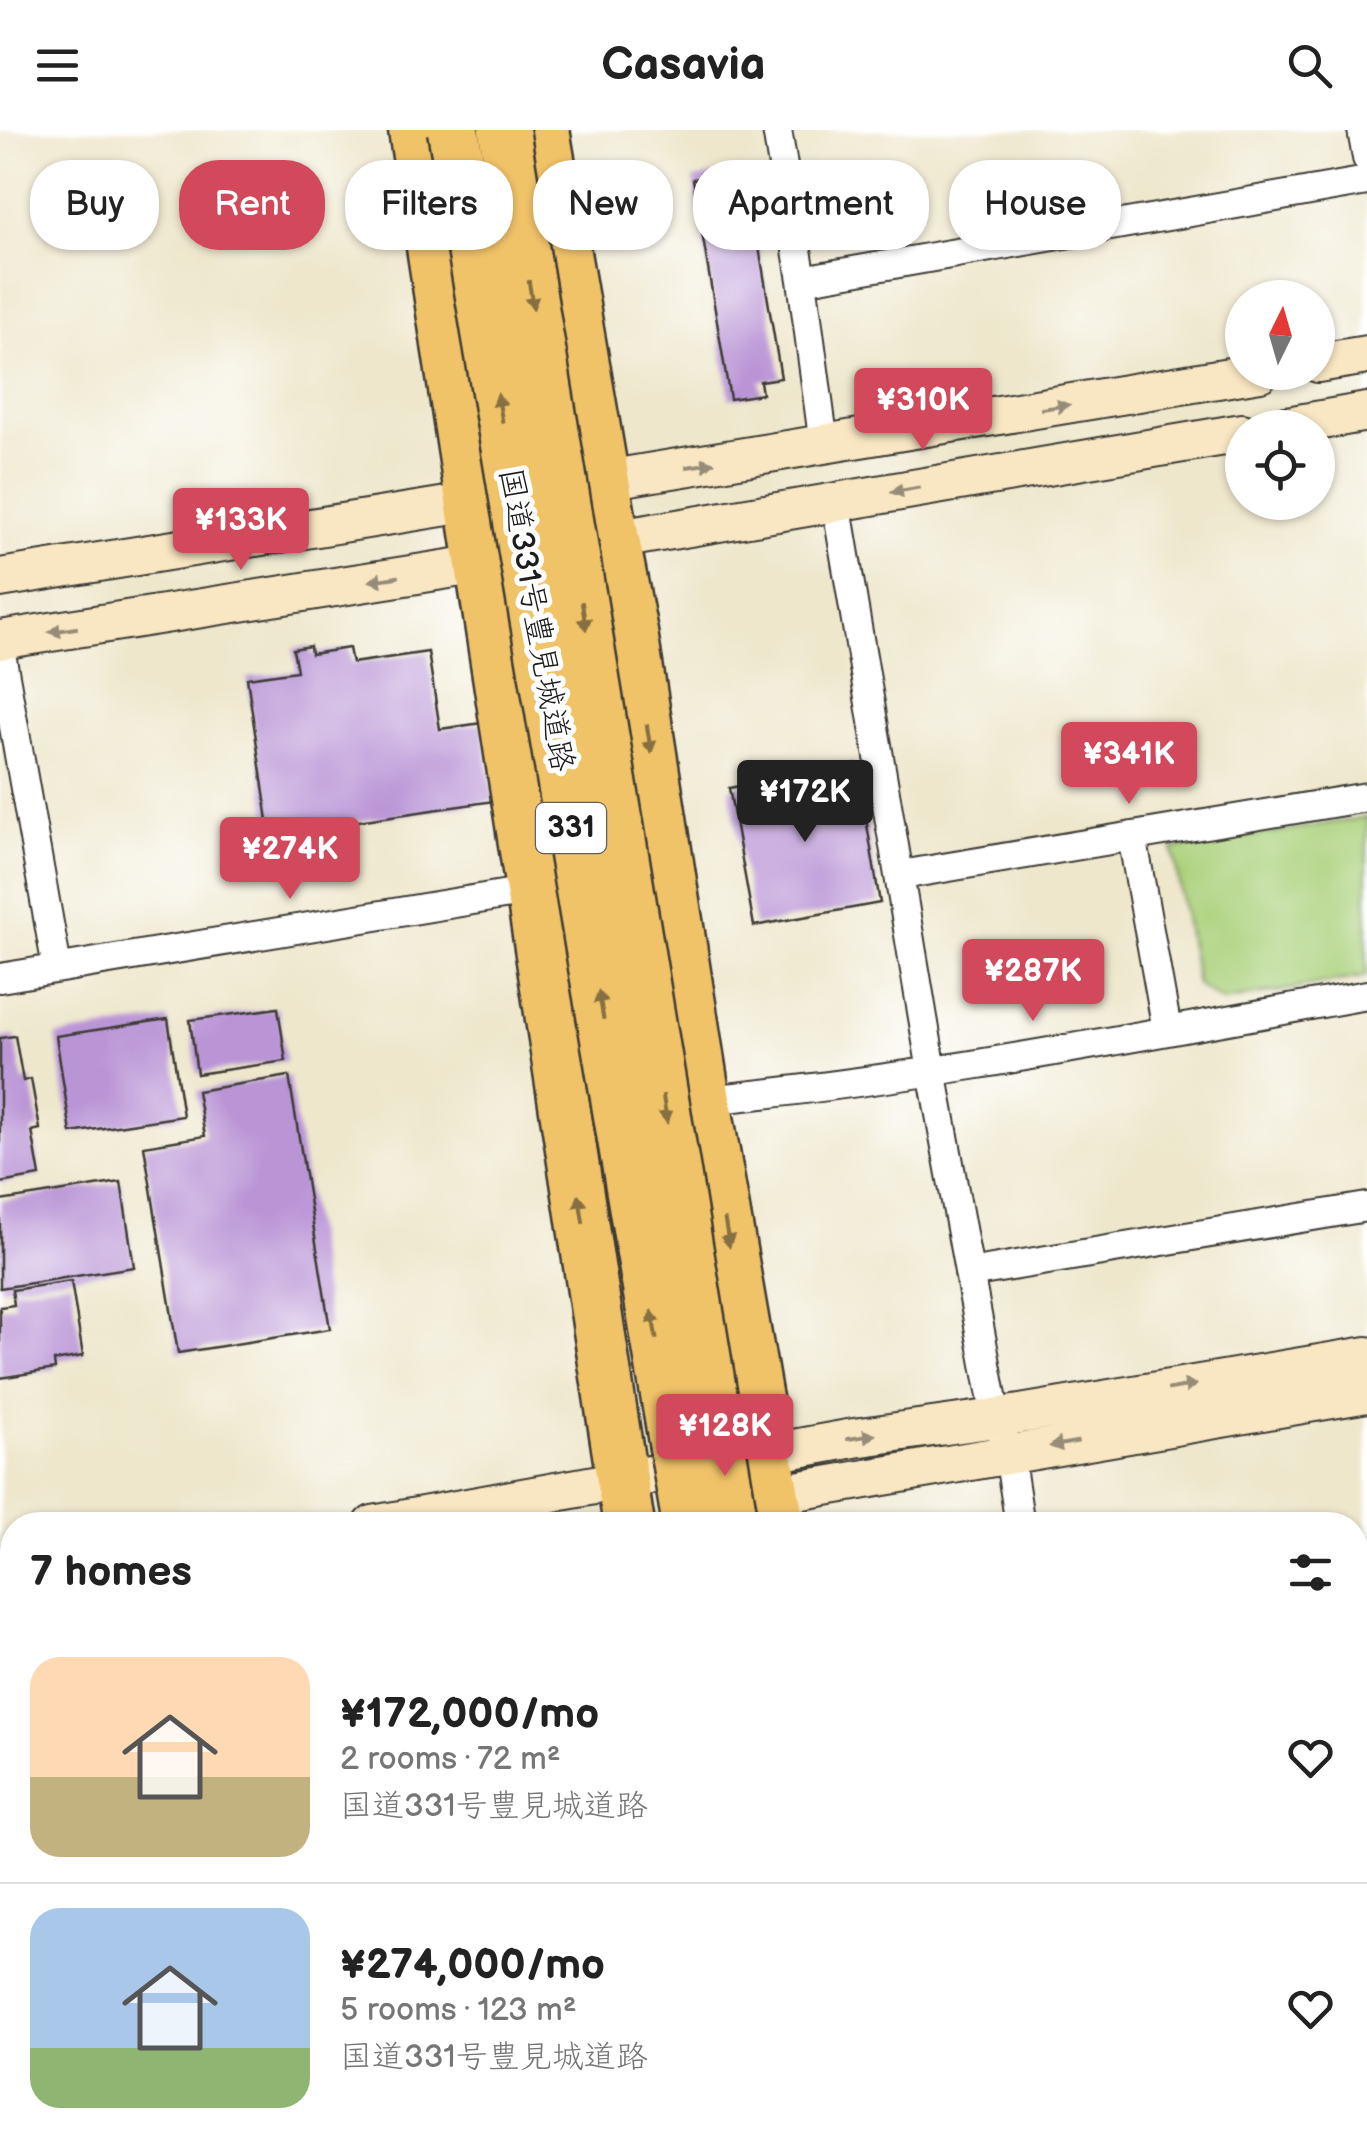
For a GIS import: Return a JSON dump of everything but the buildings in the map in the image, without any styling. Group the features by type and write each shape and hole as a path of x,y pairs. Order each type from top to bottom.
{"highway":[{"name":"331","path":"414,130 625,1502"},
{"name":"国道331号豊見城道路","path":"454,130 686,1512"},
{"name":"国道331号豊見城道路","path":"504,130 731,1512"},
{"path":"544,130 632,632 705,1100 772,1492"}],"street":[{"path":"777,130 824,445"},
{"path":"1362,130 1367,158"},
{"path":"802,280 1367,180"},
{"path":"1335,360 1367,354"},
{"path":"0,578 1225,378"},
{"path":"1335,418 1367,412"},
{"path":"0,640 480,564 1225,436"},
{"path":"836,502 932,1071 996,1418 1008,1454 1018,1512"},
{"path":"0,648 57,968"},
{"path":"901,875 1367,796"},
{"path":"1132,836 1167,1030"},
{"path":"0,978 533,890"},
{"path":"705,1100 777,1094 932,1071 1367,995"},
{"path":"970,1273 1367,1206"},
{"path":"731,1512 872,1436 1367,1356"},
{"path":"515,1512 772,1492 1367,1393"}],"green space":[{"path":"1367,817 1367,976 1222,1001 1197,985 1173,849"}]}
